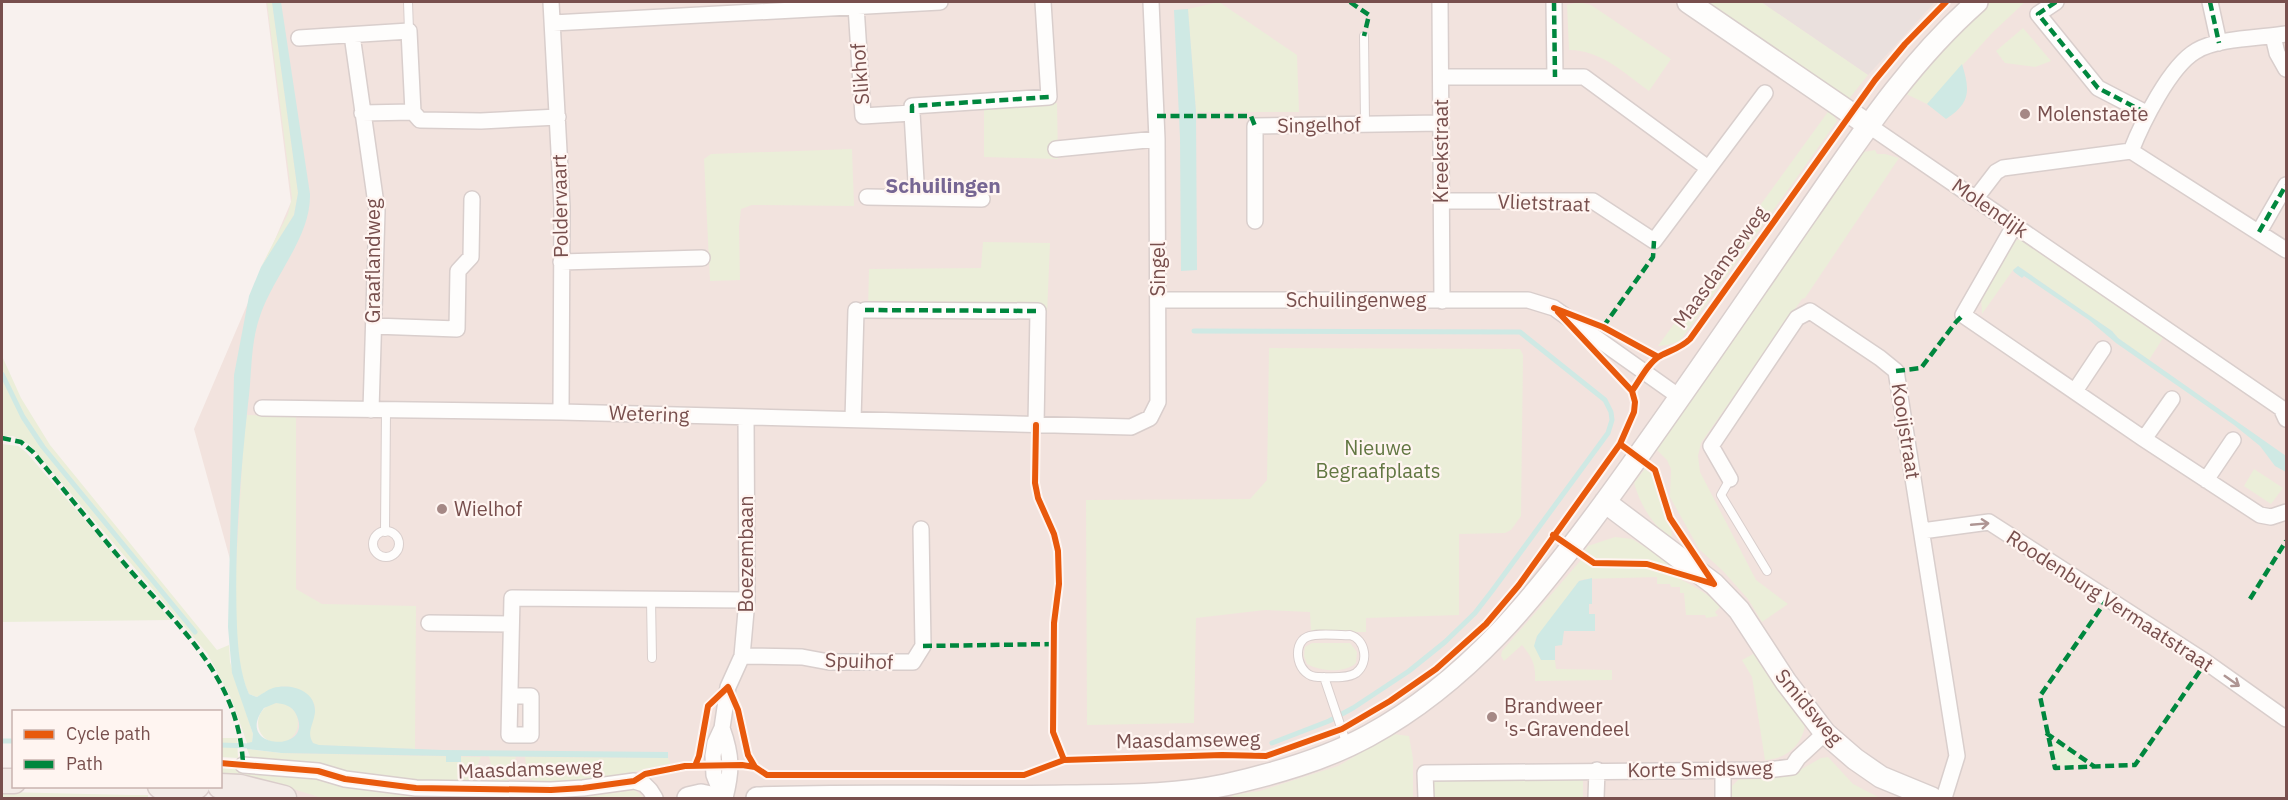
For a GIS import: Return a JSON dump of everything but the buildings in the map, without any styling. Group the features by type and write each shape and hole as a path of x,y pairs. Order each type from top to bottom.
{"main road":[{"path":"222,786 240,787 284,798"},
{"path":"180,788 206,798"}],"street":[{"name":"Poldervaart","path":"551,2 562,207 561,411"},
{"path":"553,23 940,2"},
{"path":"917,198 912,106 1049,97 1043,2"},
{"name":"Singel","path":"1036,425 1131,427 1150,418 1158,402 1157,139 1151,2"},
{"name":"Kreekstraat","path":"1440,2 1442,300"},
{"path":"1554,2 1555,77"},
{"name":"Molendijk","path":"1688,2 2281,408 2286,419"},
{"name":"Maasdamseweg","path":"757,798 1170,796 1227,785 1314,760 1347,747 1418,705 1480,655 1535,594 1681,399 1868,125 1916,62 1977,2"},
{"path":"2056,2 2038,14 2098,88 2148,114"},
{"path":"2210,2 2219,43"},
{"name":"Slikhof","path":"856,6 863,116 912,113"},
{"path":"299,38 409,31 413,112 420,120 471,121 558,117"},
{"name":"Graaflandweg","path":"352,35 377,212 374,326 378,410"},
{"path":"2131,151 2148,114 2177,67 2196,50 2219,43 2280,35 2277,52 2286,69"},
{"path":"1440,77 1584,77 1708,168"},
{"name":"Vlietstraat","path":"1442,201 1593,201 1654,241 1765,93"},
{"path":"362,113 413,112"},
{"name":"Singelhof","path":"1255,221 1255,126 1441,123"},
{"path":"1056,149 1157,139"},
{"path":"1976,198 1996,172 2003,168 2131,151 2286,250"},
{"path":"2259,232 2286,185"},
{"path":"867,197 982,199"},
{"path":"374,326 457,329 458,271 471,257 472,199"},
{"path":"2014,226 1963,315 2260,515 2271,517 2286,512"},
{"path":"561,262 702,258"},
{"name":"Schuilingenweg","path":"1158,300 1528,300 1554,308 1681,399"},
{"path":"854,420 860,310 1038,311 1036,425"},
{"name":"Kooijstraat","path":"1730,479 1711,446 1797,318 1810,310 1880,358 1896,372 1957,756 1944,798"},
{"path":"2075,391 2103,349"},
{"path":"2144,439 2172,399"},
{"name":"Wetering","path":"262,408 561,411 1036,425"},
{"name":"Boezembaan","path":"724,798 731,773 727,743 722,728 728,687 742,656 747,600 746,417"},
{"path":"2206,480 2234,440"},
{"name":"Smidsweg","path":"1605,502 1714,584 1739,610 1786,682 1825,733 1855,759 1881,777 1932,798"},
{"name":"Roodenburg Vermaatstraat","path":"1922,531 1989,522 2206,662 2286,719"},
{"name":"Spuihof","path":"742,656 802,657 829,662 914,662 923,646 921,529"},
{"path":"510,696 512,598 747,600"},
{"path":"429,623 511,624"},
{"name":"Korte Smidsweg","path":"1426,798 1425,773 1767,770 1792,767 1798,758 1825,733"},
{"name":"Maasdamseweg","path":"243,765 318,771 345,779 416,788 551,790 634,781 644,784 655,798"},
{"path":"1596,798 1597,770"},
{"path":"1723,770 1723,798"},
{"path":"688,798 701,795 715,798"}],"lane":[{"path":"408,2 409,31"},
{"path":"1364,36 1365,123"},
{"path":"378,410 385,532"},
{"name":"Kooijstraat","path":"1730,479 1721,495 1767,571"},
{"path":"651,600 652,658"},
{"path":"1350,635 1360,639 1364,655 1362,665 1357,672 1348,676 1324,677 1309,676 1302,669 1299,653 1304,639 1310,636 1350,635"},
{"path":"1324,677 1347,747"}],"shaded area":[{"path":"266,2 2286,2 2286,798 296,798 194,429 291,202"},
{"path":"1761,2 1935,2 1868,75"}],"green space":[{"path":"267,2 272,2 298,193 294,215 261,267 288,214 292,198"},
{"path":"1219,2 1297,55 1299,112 1196,112 1188,9"},
{"path":"1579,2 1591,5 1671,59 1649,91 1602,58 1581,51 1569,50 1567,5"},
{"path":"1702,2 1761,2 1868,75 1848,100"},
{"path":"1989,2 2025,2 1993,32 1927,104 1902,92 1928,61"},
{"path":"2023,28 2051,61 2035,67 2005,63 1996,51"},
{"path":"1057,103 1058,159 984,157 984,104"},
{"path":"1830,109 1837,121 1680,341 1658,346"},
{"path":"852,149 854,206 752,205 741,209 740,280 710,281 704,159 711,154"},
{"path":"1875,150 1877,154 1899,158 1805,298 1802,299 1701,443 1698,456 1700,472 1756,580 1788,604 1762,622 1748,599 1699,549 1670,497 1671,469 1667,460 1657,450 1855,158 1864,152"},
{"path":"2021,240 2163,338 2149,360 2118,338 2112,331 2018,266 1982,314 1981,298 2011,244"},
{"path":"983,242 1050,243 1047,315 868,311 869,269 981,268"},
{"name":"Nieuwe Begraafplaats","path":"1269,348 1520,349 1523,355 1521,516 1511,530 1505,533 1459,534 1459,615 1366,618 1366,632 1311,632 1310,612 1265,610 1196,618 1194,723 1087,725 1086,500 1250,499 1267,480"},
{"path":"2,356 21,398 50,445 217,650 229,645 230,662 253,734 252,743 247,743 231,698 207,653 29,444 13,436 2,436"},
{"path":"247,415 296,417 296,589 322,604 416,606 415,749 315,745 310,732 315,706 307,695 286,687 275,688 257,697 249,694 242,675 236,627 237,547"},
{"path":"2,444 18,446 26,452 171,620 2,622"},
{"path":"1645,469 1660,480 1663,501 1670,514 1672,540 1648,515 1637,492 1634,483"},
{"path":"2254,469 2283,488 2271,504 2244,486"},
{"path":"1615,537 1632,539 1688,573 1648,562 1591,559 1584,552 1588,546"},
{"path":"1581,560 1596,566 1656,570 1695,587 1722,605 1715,612 1718,616 1706,618 1705,615 1686,615 1684,593 1680,593 1680,587 1657,584 1657,577 1579,581 1535,640 1541,660 1555,660 1556,669 1612,670 1612,680 1535,681 1533,662 1522,645 1504,661 1501,656 1502,651"},
{"path":"1312,643 1350,643 1357,652 1356,663 1339,670 1325,670 1307,664 1304,656 1305,647"},
{"path":"1757,652 1789,705 1805,725 1797,745 1792,750 1780,757 1765,760 1752,677 1742,660"},
{"path":"278,703 286,704 292,709 297,715 297,731 292,737 286,742 278,743 270,742 264,737 259,731 258,723 259,715 264,709 270,704"},
{"path":"1393,734 1409,736 1413,759 1413,798 1232,798 1232,795 1260,791 1338,766"},
{"path":"222,738 237,738 238,758 222,757"},
{"path":"2057,743 2083,761 2079,766 2057,766 2053,744"},
{"path":"247,749 281,753 481,757 474,773 473,783 406,781 251,759"},
{"path":"489,756 516,757 506,783 495,782"},
{"path":"525,757 668,758 671,764 596,780 555,784 538,783 528,777"},
{"path":"1828,757 1853,784 1880,798 1730,798 1730,788 1741,777 1800,770 1821,758"},
{"path":"222,768 596,795 635,790 644,798 322,798 290,788 222,776"},
{"path":"1583,779 1583,798 1433,798 1431,786 1435,780"},
{"path":"2,792 148,795 148,798 2,798"}],"water":[{"path":"272,2 281,2 310,194 309,210 298,242 265,303 259,319 253,351 240,488 236,571 239,652 243,678 249,694 257,697 273,688 280,687 294,688 307,693 314,704 315,712 310,732 311,739 313,743 319,745 442,750 668,752 668,758 461,756 461,762 446,762 446,756 281,753 247,749 247,743 252,742 253,734 232,673 228,627 234,375 249,296 261,267 294,215 298,193","holes":["276,703 288,706 296,714 299,727 295,736 286,741 276,742 265,739 258,732 257,722 264,708"]},
{"path":"1188,9 1196,112 1197,270 1181,271 1180,138 1174,10"},
{"path":"1962,64 1966,95 1960,107 1946,119 1927,104"},
{"path":"2018,266 2286,456 2286,472 2275,466 2260,446 2234,425 2116,343 2089,320 2024,276 2022,278 2014,272 2013,270"},
{"path":"1592,578 1592,604 1589,604 1589,614 1595,614 1595,631 1564,631 1562,645 1555,646 1555,660 1541,660 1534,646 1537,636 1579,581"}],"waterway":[{"path":"1194,331 1520,332 1605,400 1611,412 1612,420 1608,433 1475,613 1445,642 1409,671 1353,708 1329,721 1272,743"},
{"path":"2,374 23,417 43,447 195,632"},
{"path":"2,741 12,741"},
{"path":"222,745 252,746"}],"marked path":[{"path":"1350,2 1369,15 1364,36"},
{"path":"1554,2 1555,77"},
{"path":"2056,2 2038,14 2098,88 2148,114"},
{"path":"2210,2 2219,43"},
{"path":"912,113 912,106 1049,97"},
{"path":"1157,116 1251,116 1255,126"},
{"path":"2259,232 2286,185"},
{"path":"1603,327 1653,257 1654,241"},
{"path":"865,310 1038,311"},
{"path":"1896,371 1921,368 1963,315"},
{"path":"2,438 21,442 33,452 204,657 231,707 239,735 243,765"},
{"path":"2250,599 2286,541"},
{"path":"2108,598 2040,696 2055,768 2135,765 2206,662"},
{"path":"923,646 1054,644"},
{"path":"2046,733 2095,767"}],"cycle path":[{"path":"222,763 318,771 345,779 416,788 551,790 634,781 645,774 685,766 742,765 755,767 767,775 1024,775 1064,760 1222,755 1266,756 1342,729 1390,701 1436,669 1486,624 1519,585 1620,444 1634,412 1635,402 1632,391 1648,367 1660,356 1690,339 1875,80 1905,44 1946,2"},
{"path":"1554,308 1603,327 1658,357"},
{"path":"1558,312 1632,391"},
{"path":"1036,425 1035,483 1038,498 1054,534 1058,551 1059,584 1054,623 1053,732 1064,760"},
{"path":"1620,444 1655,470 1670,518 1714,584"},
{"path":"1553,535 1594,563 1647,564 1714,584"},
{"path":"695,766 708,706 728,687 738,710 748,755 755,767"}],"place":[{"name":"Molenstaete","path":"2025,114"},
{"name":"Wielhof","path":"442,509"},
{"name":"Brandweer 's-Gravendeel","path":"1492,717"}],"district":[{"name":"Schuilingen","path":"943,186"}]}
